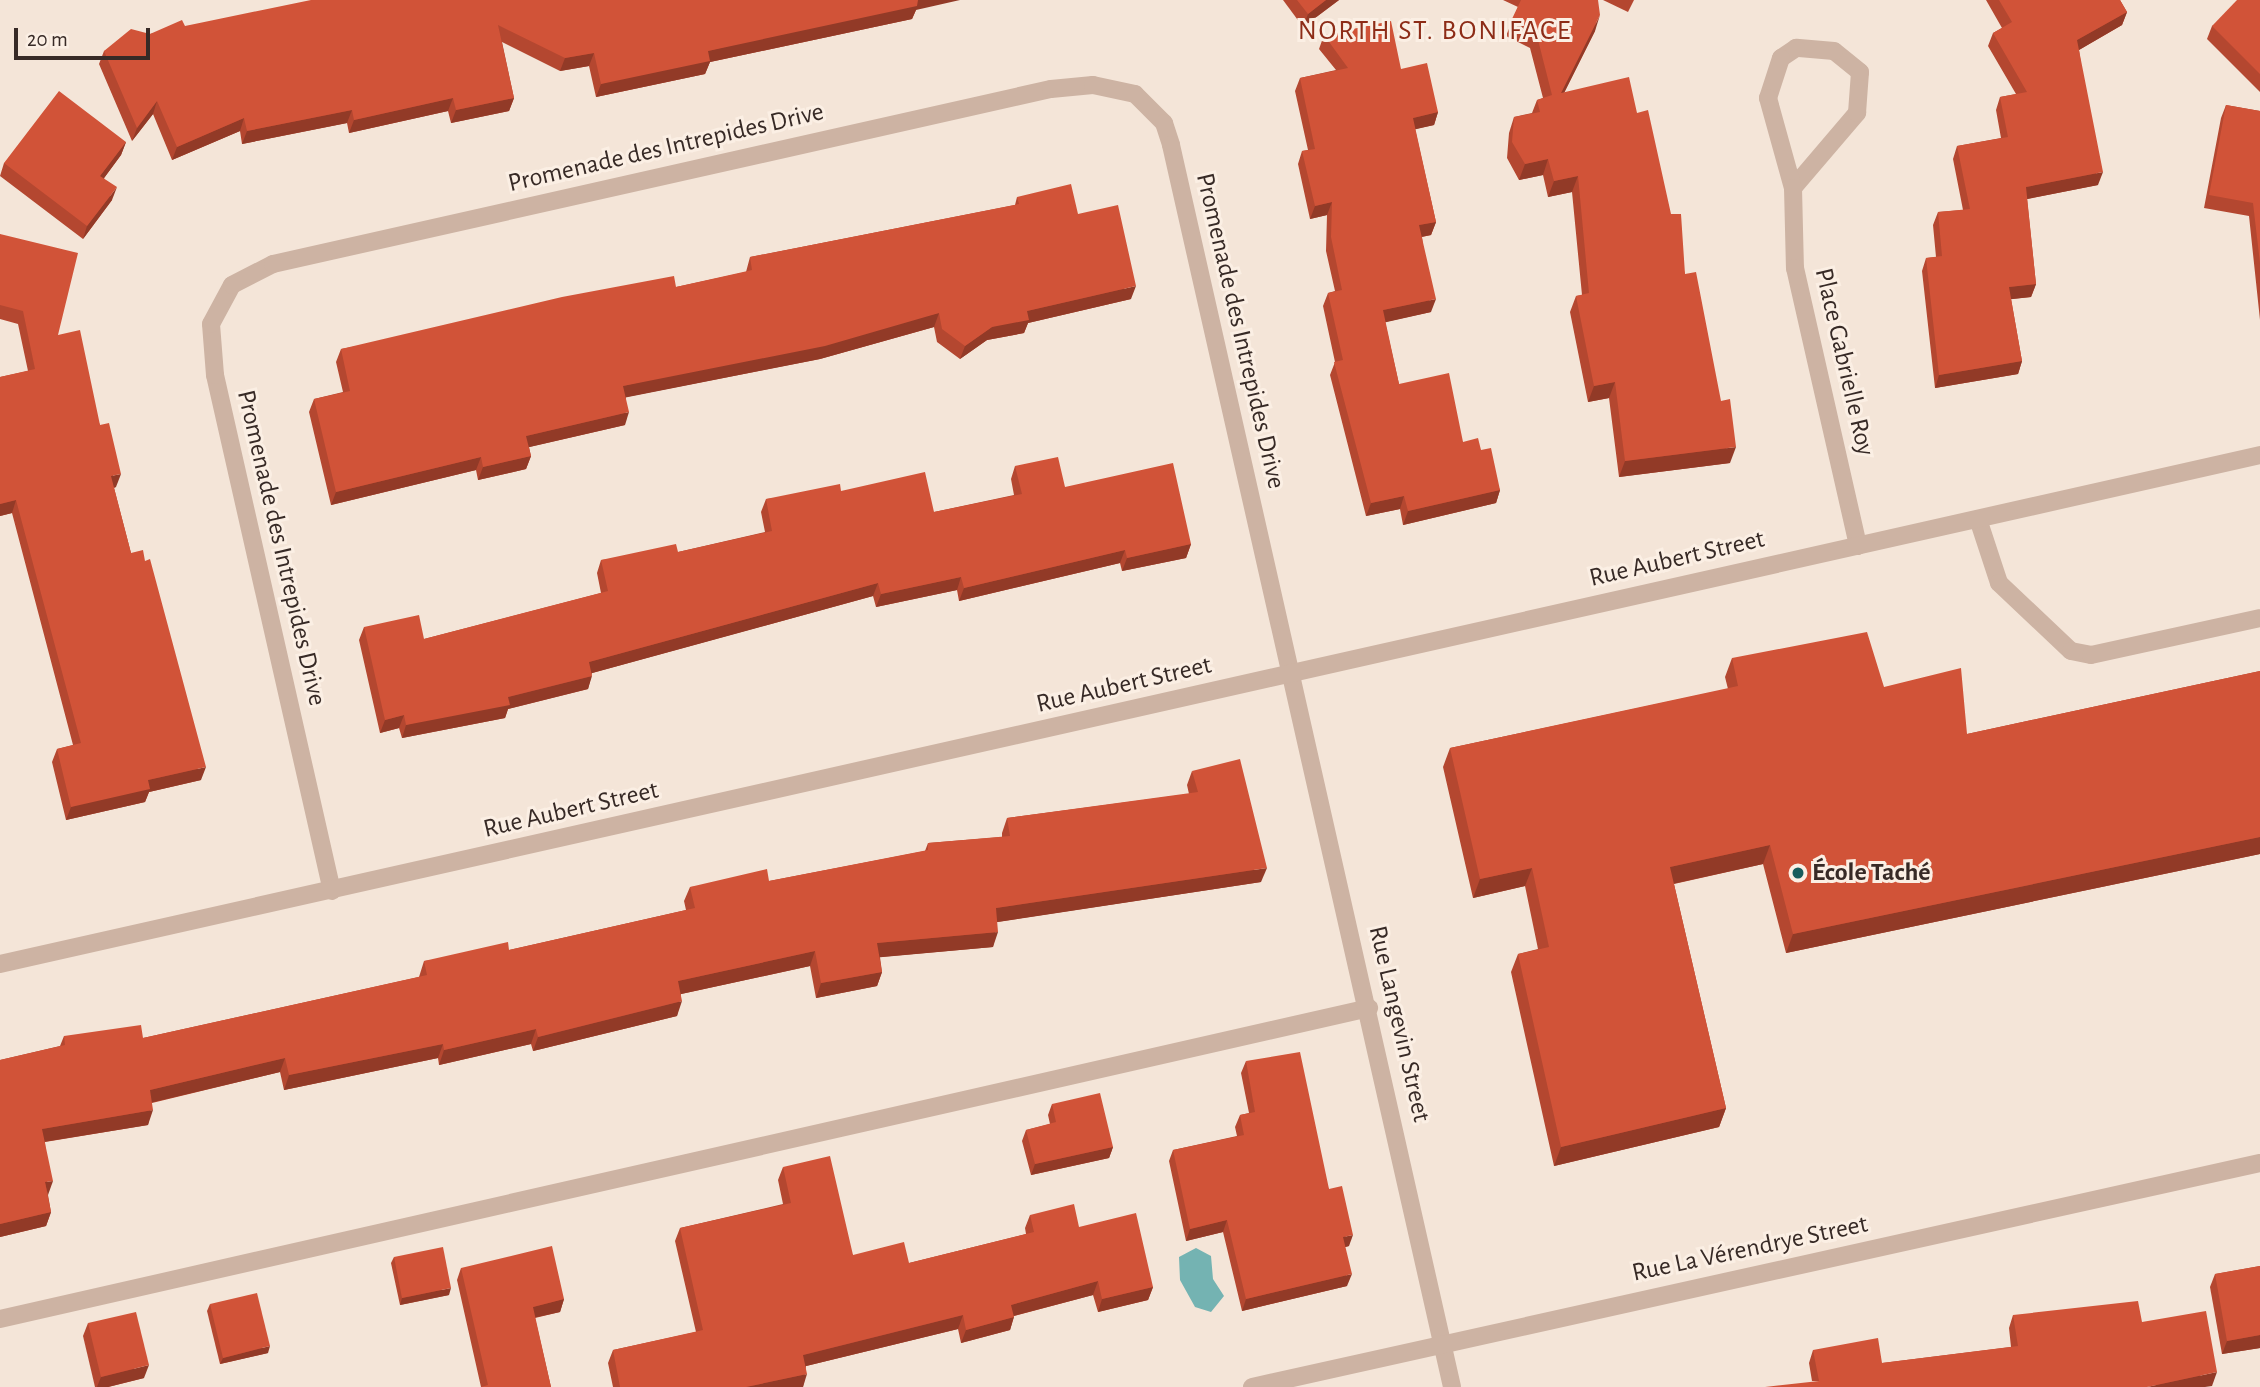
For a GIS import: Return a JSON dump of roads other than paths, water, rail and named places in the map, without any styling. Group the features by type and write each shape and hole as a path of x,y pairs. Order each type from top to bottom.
{"street":[{"name":"Place Gabrielle Roy","path":"1793,188 1857,113 1860,72 1834,51 1796,48 1770,76 1774,132 1793,188 1795,268 1858,546"},
{"name":"Promenade des Intrepides Drive","path":"332,891 211,348 218,303 232,285 250,271 286,260 1051,89 1093,85 1135,94 1164,123 1171,145 1291,674"},
{"name":"Rue Aubert Street","path":"0,964 2260,455"},
{"path":"1978,519 1999,583 2071,651 2091,655 2260,618"},
{"name":"Rue Langevin Street","path":"1291,674 1369,1008 1452,1387"},
{"path":"0,1319 1369,1008"},
{"name":"Rue La Vérendrye Street","path":"1252,1387 2260,1163"}],"water":[{"path":"1196,1248 1211,1256 1213,1279 1224,1296 1211,1312 1195,1307 1180,1280 1179,1257"}],"place":[{"name":"École Taché","path":"1798,873"}],"district":[{"name":"NORTH ST. BONIFACE","path":"1435,31"}]}
